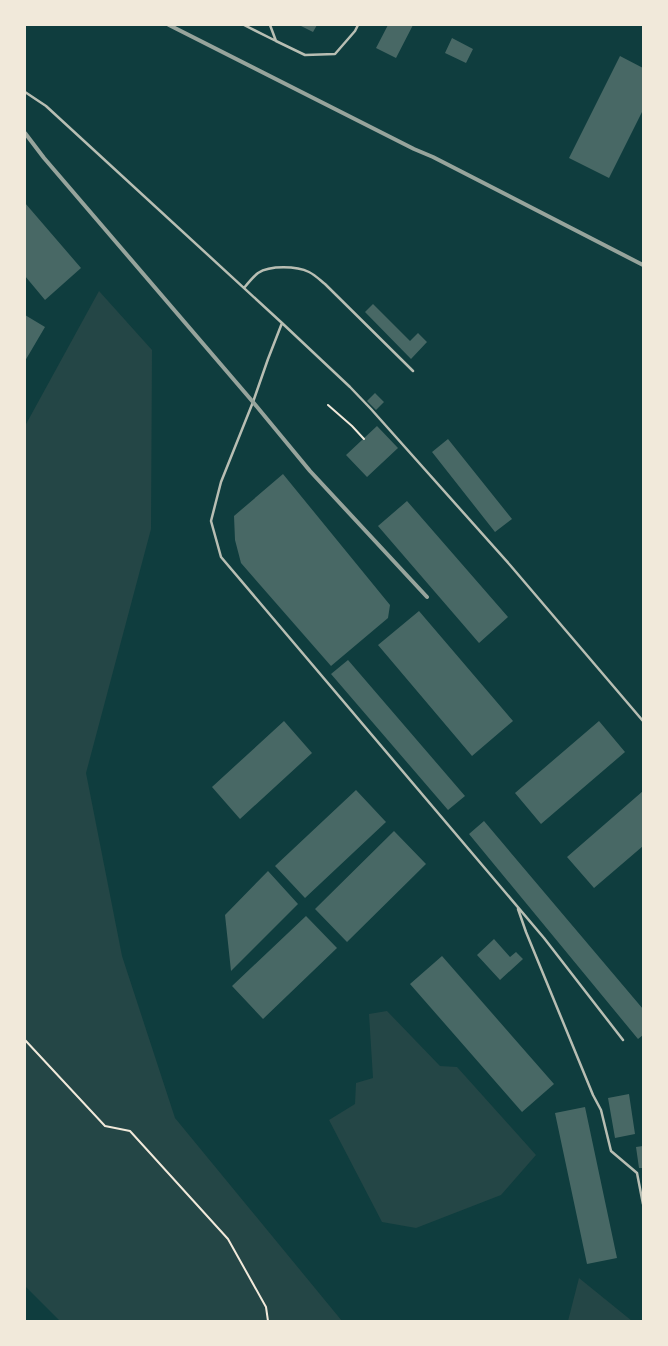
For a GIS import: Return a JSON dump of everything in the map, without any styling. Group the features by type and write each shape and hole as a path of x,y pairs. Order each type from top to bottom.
{"lane":[{"path":"244,25 305,56 335,54 358,25"},
{"path":"270,25 276,41"},
{"path":"25,92 46,106 282,322 350,387 510,565 643,721"},
{"path":"244,288 258,273 269,269 282,267 297,268 310,272 325,284 413,371"},
{"path":"282,322 221,482 211,520 220,557 544,938 623,1040"},
{"path":"518,907 526,932 593,1095 601,1110 612,1151 637,1173 643,1204"}],"path":[{"path":"328,405 364,439"},
{"path":"25,1040 105,1126 130,1132 228,1239 266,1307 268,1321"}],"shaded area":[{"path":"99,291 152,350 151,529 86,773 122,956 175,1118 342,1321 60,1321 25,1286 25,426"},
{"path":"387,1011 440,1066 457,1067 536,1155 501,1195 416,1228 382,1222 329,1120 355,1104 356,1083 373,1078 369,1014"},
{"path":"579,1278 632,1321 568,1321"}],"building":[{"path":"299,25 317,25 313,32"},
{"path":"388,25 413,25 396,58 376,48"},
{"path":"452,38 473,49 466,63 445,53"},
{"path":"620,56 643,68 643,110 609,178 569,158"},
{"path":"25,203 81,268 45,300 25,276"},
{"path":"373,304 410,341 418,333 427,342 411,359 365,312"},
{"path":"25,315 45,327 25,361"},
{"path":"375,393 384,402 376,410 367,401"},
{"path":"377,426 398,448 367,477 346,455"},
{"path":"448,439 512,519 495,532 432,452"},
{"path":"283,474 390,605 388,618 331,666 241,563 235,540 234,516"},
{"path":"407,501 508,617 479,643 378,526"},
{"path":"419,611 513,721 472,756 378,645"},
{"path":"348,660 465,796 448,810 331,674"},
{"path":"284,721 312,753 240,819 212,787"},
{"path":"599,721 625,752 541,824 515,793"},
{"path":"356,790 386,822 305,898 275,866"},
{"path":"643,791 643,846 594,888 567,857"},
{"path":"484,821 643,1009 643,1035 638,1039 469,834"},
{"path":"394,831 426,864 347,942 315,909"},
{"path":"268,871 298,904 231,971 225,915"},
{"path":"306,916 337,948 263,1019 232,986"},
{"path":"494,939 510,957 516,952 523,959 500,980 477,955"},
{"path":"442,956 554,1084 522,1112 410,984"},
{"path":"629,1094 635,1134 615,1138 608,1098"},
{"path":"585,1107 617,1258 587,1264 555,1113"},
{"path":"643,1146 643,1168 639,1168 636,1147"}],"railway":[{"path":"169,25 643,265"},
{"path":"25,133 44,158 310,471 427,597"}]}
